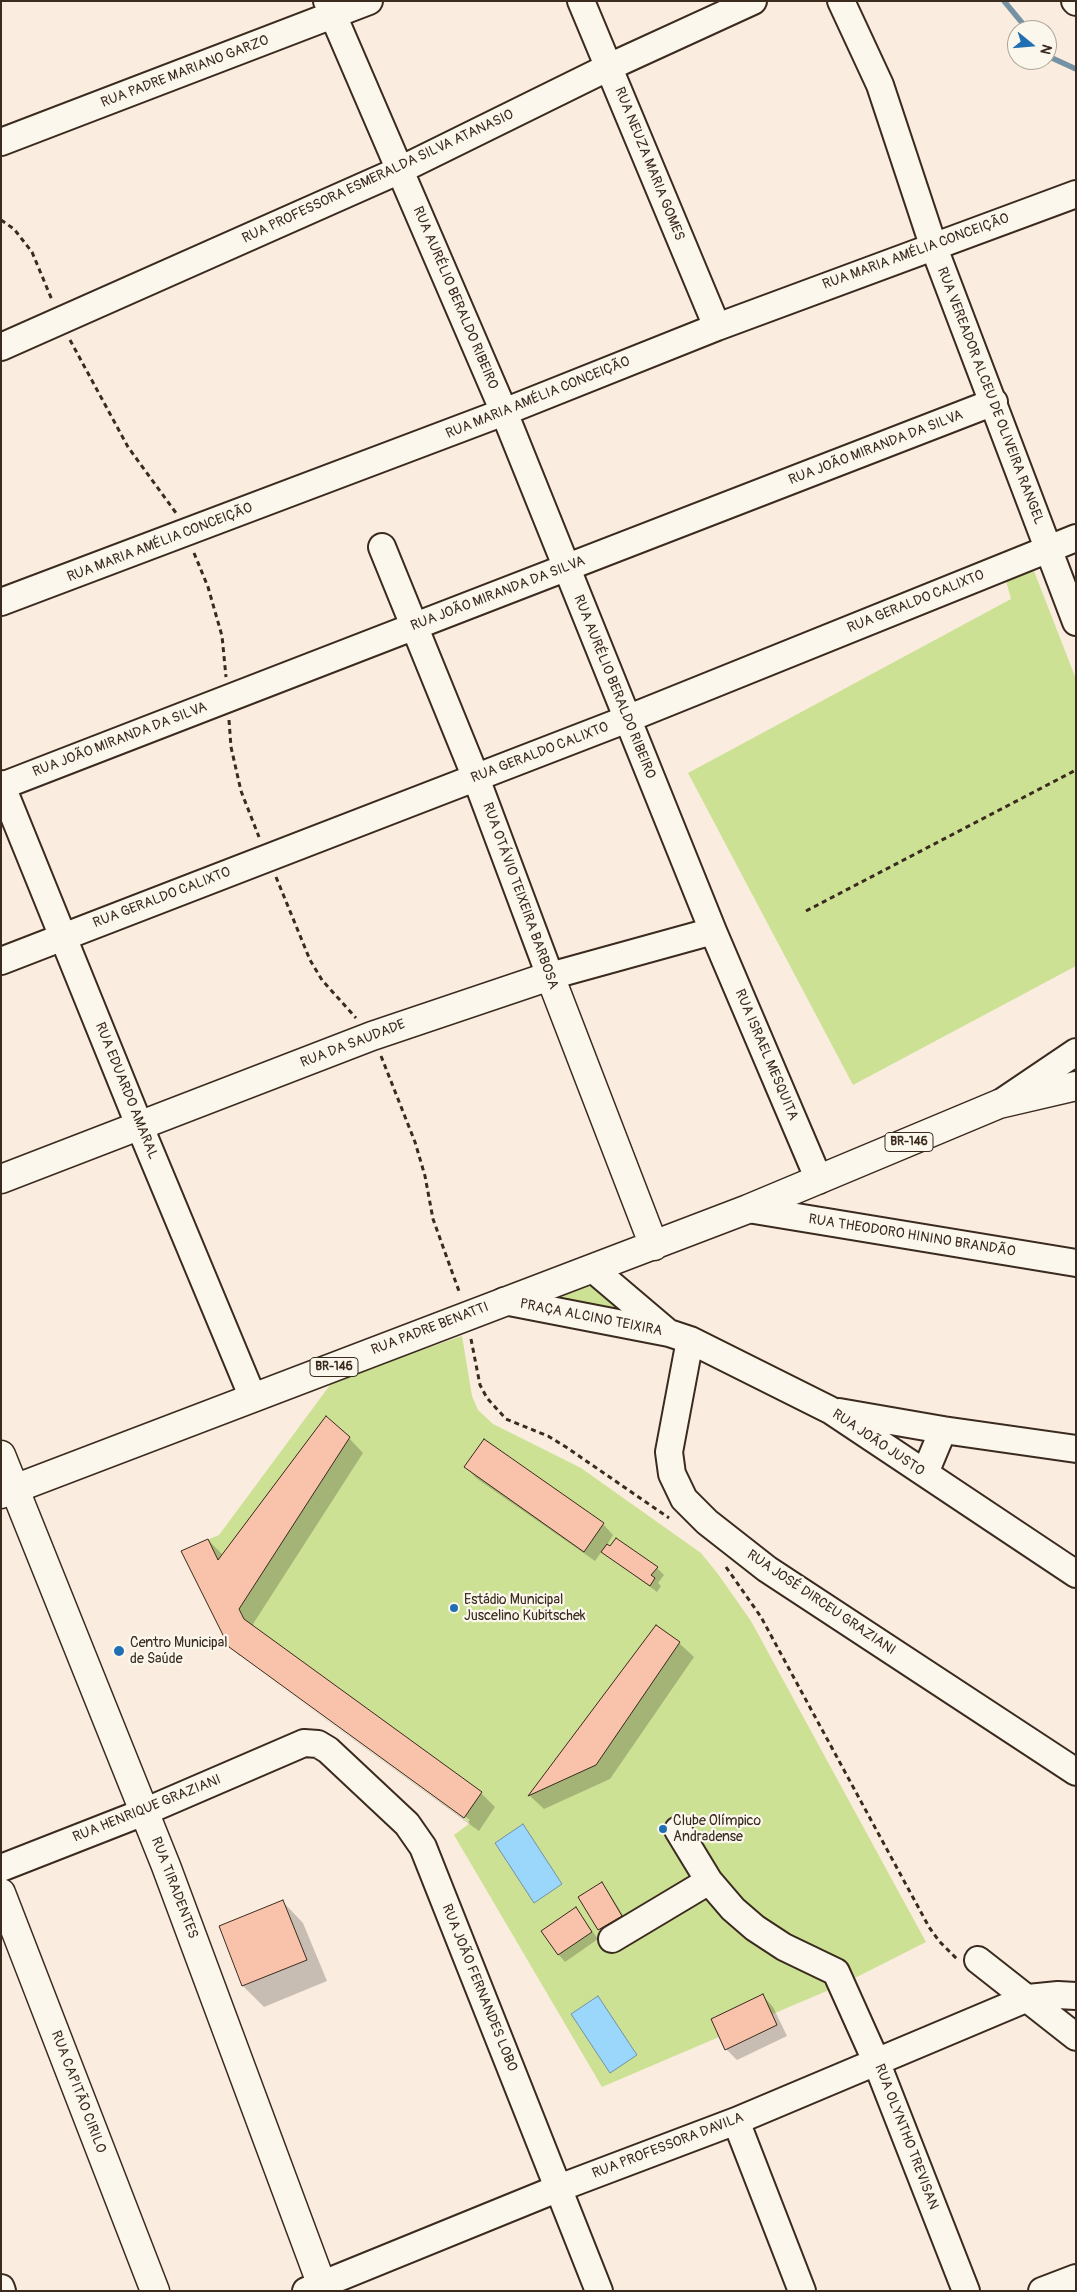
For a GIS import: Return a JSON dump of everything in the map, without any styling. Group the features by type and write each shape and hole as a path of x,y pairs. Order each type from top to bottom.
{"main road":[{"name":"RUA DA SAUDADE","path":"1,1179 372,1036 550,976"},
{"name":"RUA OTÁVIO TEIXEIRA BARBOSA","path":"550,976 654,1246"},
{"name":"BR-146","path":"819,1180 999,1104 1076,1084"},
{"name":"RUA PADRE BENATTI","path":"8,1491 467,1315 654,1246 819,1180"},
{"name":"RUA TIRADENTES","path":"1,1455 8,1491 144,1812 318,2289"},
{"name":"RUA CAPITÃO CIRILO","path":"1,1892 155,2291"}],"street":[{"name":"RUA PADRE MARIANO GARZO","path":"1,142 330,8 368,1"},
{"name":"RUA NEUZA MARIA GOMES","path":"581,1 717,327"},
{"name":"RUA PROFESSORA ESMERALDA SILVA ATANASIO","path":"1,347 400,170 610,67 753,1"},
{"name":"RUA VEREADOR ALCEU DE OLIVEIRA RANGEL","path":"842,1 880,85 933,245 1076,622"},
{"name":"RUA AURÉLIO BERALDO RIBEIRO","path":"330,8 504,412 712,931"},
{"name":"RUA MARIA AMÉLIA CONCEIÇÃO","path":"1,602 504,412 717,327 933,245 1076,194"},
{"name":"RUA JOÃO MIRANDA DA SILVA","path":"2,785 994,402"},
{"name":"RUA GERALDO CALIXTO","path":"1,961 628,719 1076,538"},
{"name":"RUA OTÁVIO TEIXEIRA BARBOSA","path":"382,547 476,778 550,976"},
{"name":"RUA EDUARDO AMARAL","path":"2,785 140,1127 253,1398"},
{"name":"RUA DA SAUDADE","path":"550,976 712,931"},
{"name":"RUA ISRAEL MESQUITA","path":"712,931 819,1180"},
{"path":"999,1104 1076,1052"},
{"path":"1046,1073 1076,1084"},
{"name":"RUA THEODORO HININO BRANDÃO","path":"748,1209 1076,1263"},
{"name":"PRAÇA ALCINO TEIXIRA","path":"593,1269 679,1337"},
{"name":"PRAÇA ALCINO TEIXIRA","path":"504,1301 679,1337"},
{"name":"RUA JOÃO JUSTO","path":"679,1337 830,1410 1076,1574"},
{"name":"RUA JOSÉ DIRCEU GRAZIANI","path":"679,1337 669,1452 672,1474 684,1499 707,1522 767,1569 1076,1772"},
{"path":"830,1410 943,1430 1076,1449"},
{"path":"925,1474 943,1430"},
{"name":"RUA JOÃO FERNANDES LOBO","path":"292,1748 304,1743 318,1744 328,1750 416,1834 599,2291"},
{"name":"RUA HENRIQUE GRAZIANI","path":"1,1868 144,1812 292,1748"},
{"path":"612,1939 709,1882 678,1830"},
{"name":"RUA OLYNTHO TREVISAN","path":"709,1882 755,1928 784,1947 836,1972 876,2061 966,2291"},
{"path":"968,1960 1028,1998 1076,2037"},
{"name":"RUA PROFESSORA DAVILA","path":"318,2289 559,2188 736,2121 1028,1998 1058,1995 1076,1996"},
{"path":"736,2121 802,2291"},
{"path":"1042,2291 1076,2278"}],"path":[{"path":"1,220 14,229 32,252 61,321 94,387 128,447 175,510 186,533 208,587 222,636 231,747 241,791 310,960 322,980 372,1036 415,1142 425,1176 434,1219 467,1315 480,1385 487,1398 506,1419 548,1436 566,1446 674,1521"},
{"path":"806,911 1076,770"},
{"path":"720,1560 761,1617 929,1927 939,1941 968,1960"}],"green space":[{"path":"1034,571 1076,679 1076,966 853,1085 688,773 1011,599 1006,581"},
{"path":"593,1283 635,1321 544,1301"},
{"path":"462,1336 472,1396 478,1410 493,1424 581,1468 701,1553 718,1574 751,1621 926,1942 843,1984 602,2087 454,1835 470,1823 229,1647 181,1551 219,1535 333,1381"}],"water":[{"path":"523,1824 562,1884 534,1903 495,1843"},
{"path":"598,1996 637,2055 610,2073 571,2014"}],"building":[{"path":"326,1416 350,1437 239,1609 244,1619 482,1792 464,1818 229,1647 181,1551 208,1539 218,1560"},
{"path":"484,1439 604,1523 584,1552 464,1467"},
{"path":"616,1538 658,1567 651,1575 655,1578 650,1586 601,1552 607,1544 610,1546"},
{"path":"656,1625 680,1642 596,1765 528,1796"},
{"path":"602,1882 622,1916 598,1930 578,1897"},
{"path":"283,1900 307,1960 242,1986 219,1926"},
{"path":"576,1907 592,1932 558,1955 541,1931"},
{"path":"763,1994 777,2025 725,2050 711,2019"}],"waterway":[{"path":"1004,1 1020,20"},
{"path":"1057,60 1076,69"}],"place":[{"name":"Estádio Municipal Juscelino Kubitschek","path":"454,1608"},
{"name":"Centro Municipal de Saúde","path":"119,1651"},
{"name":"Clube Olímpico Andradense","path":"663,1829"}]}
